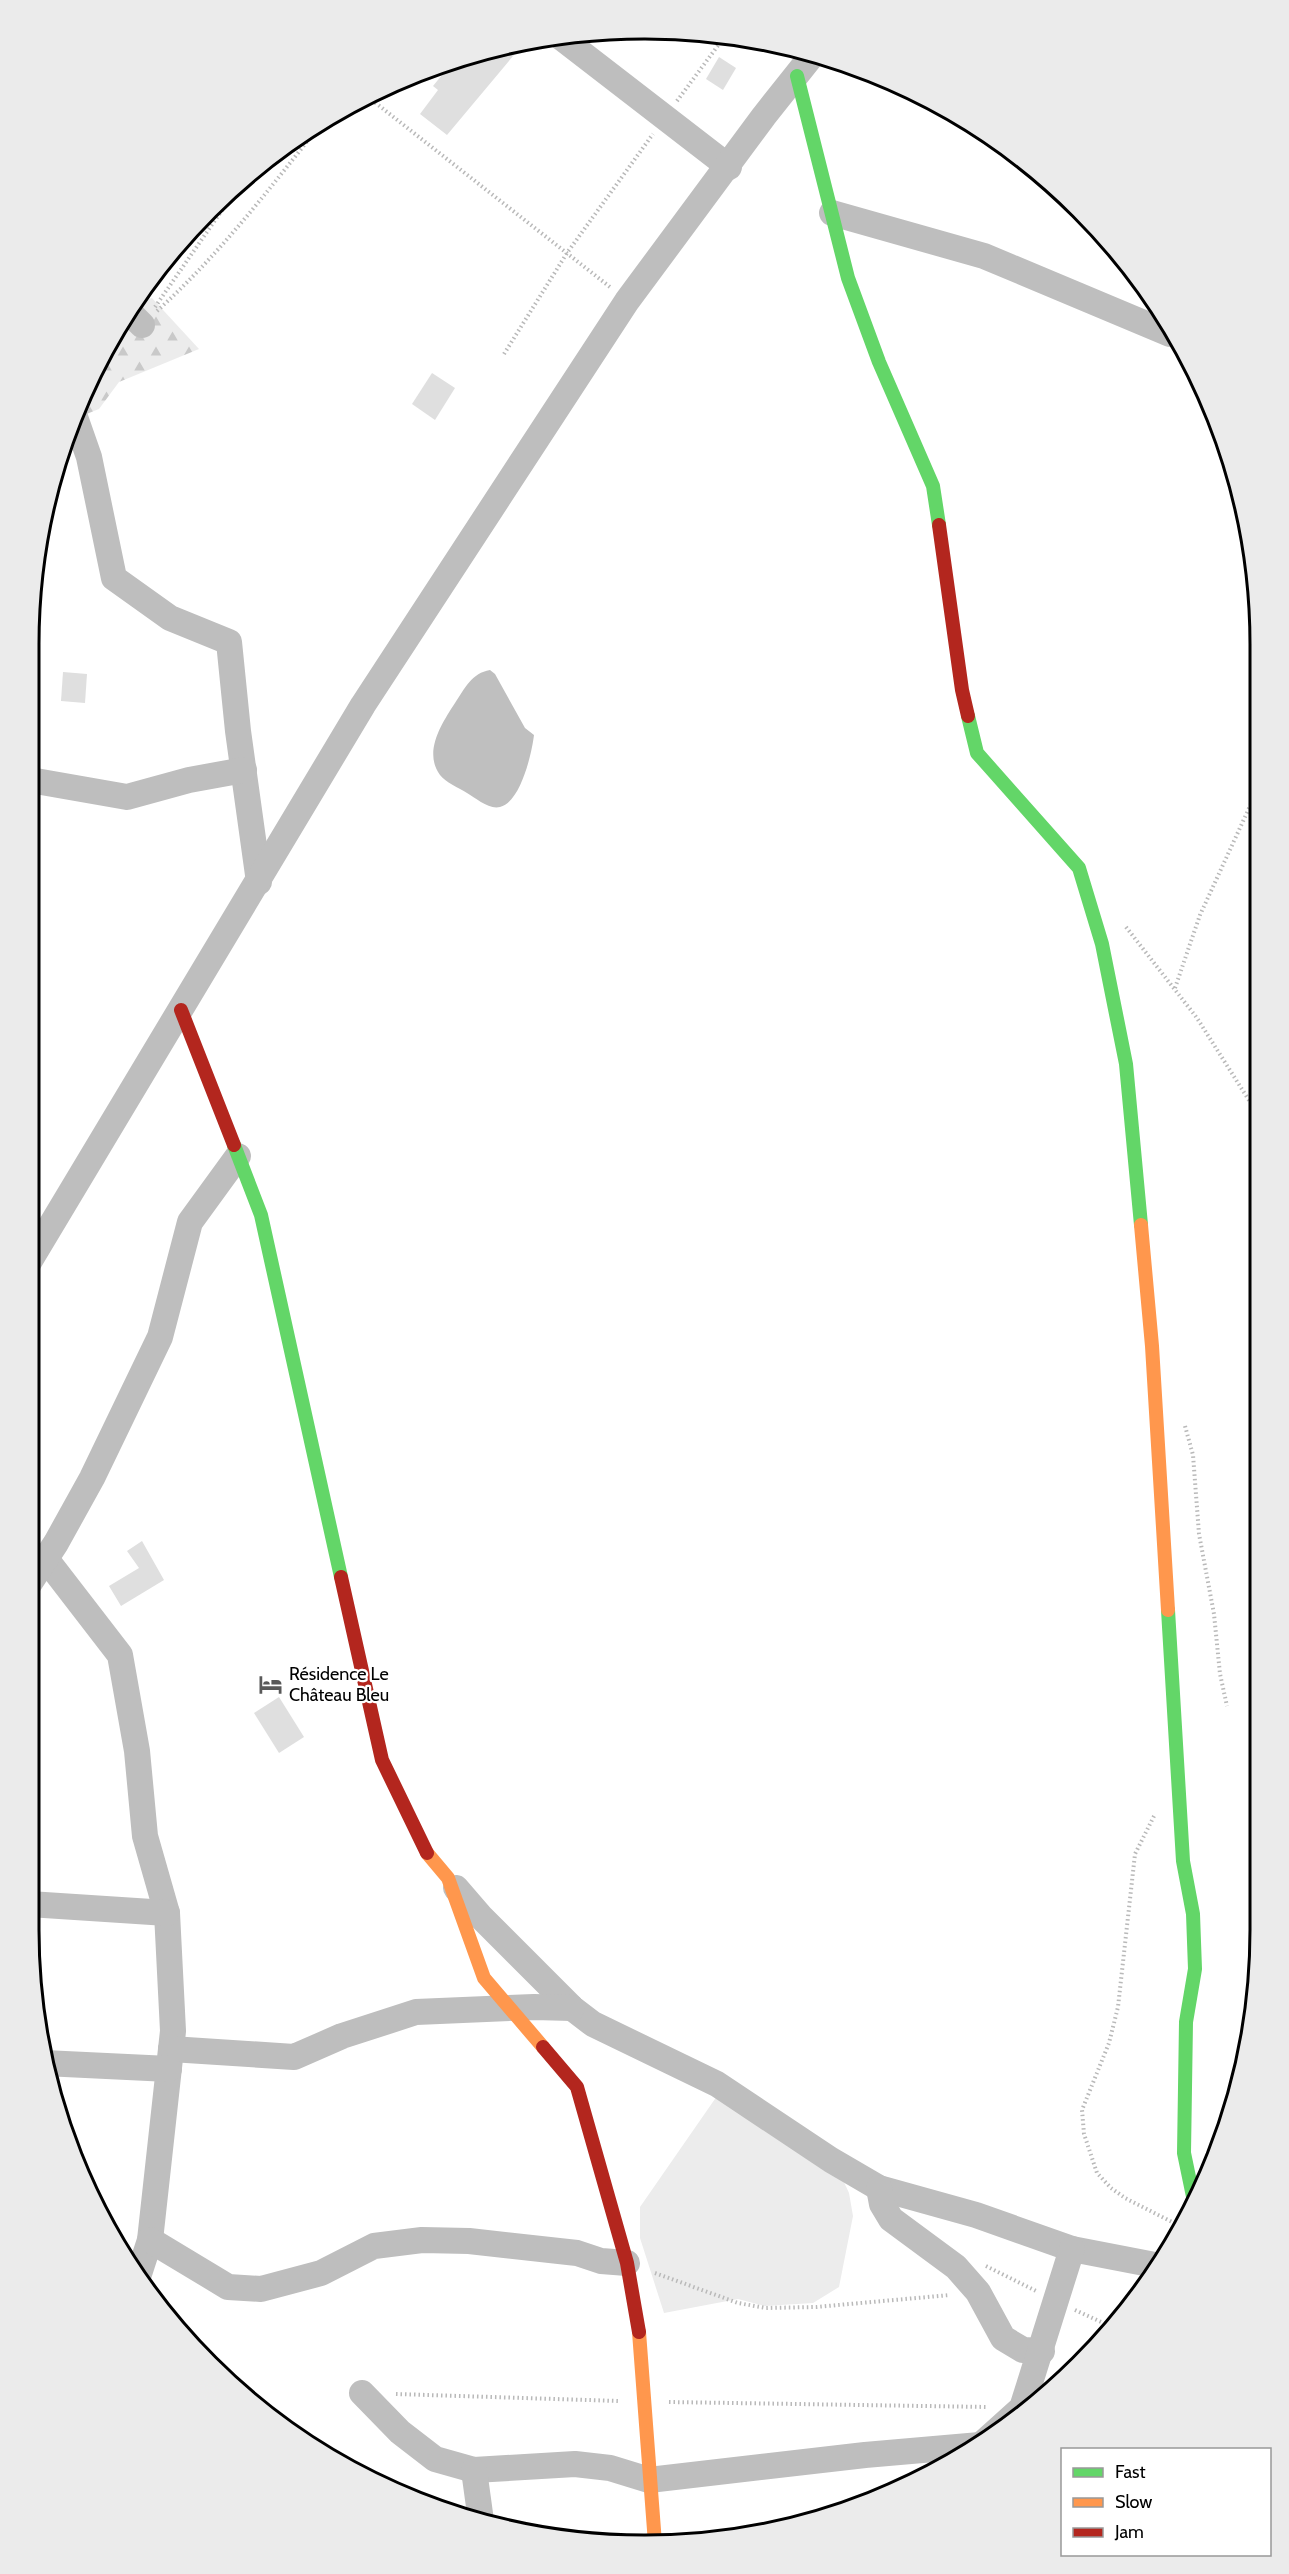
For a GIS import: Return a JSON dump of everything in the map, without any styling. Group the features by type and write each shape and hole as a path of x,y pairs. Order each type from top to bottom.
{"street":[{"path":"569,44 729,166"},
{"path":"39,1245 259,882 363,705 627,301 764,116 808,62"},
{"path":"798,76 848,278 879,362 933,486 962,690 978,753 1078,868 1102,944 1126,1064 1152,1346 1183,1861 1193,1914 1195,1969 1186,2022 1184,2153 1191,2189"},
{"path":"832,213 984,256 1162,331"},
{"path":"79,429 89,457 114,578 170,618 229,642 259,882"},
{"path":"39,782 128,797 189,780 244,770"},
{"path":"181,1011 261,1215 382,1760 428,1856 481,1917 572,2008 593,2024 717,2084 831,2160 879,2188 976,2215 1072,2249 1149,2264"},
{"path":"39,1569 92,1478 160,1338 190,1222 238,1156"},
{"path":"46,1559 120,1655 137,1751 145,1836 167,1913 173,2031 150,2240 141,2267"},
{"path":"448,1878 484,1978 578,2086 627,2263 639,2330 654,2535"},
{"path":"39,1905 167,1913"},
{"path":"54,2063 294,2057 342,2036 416,2012 572,2008"},
{"path":"879,2188 882,2204 891,2219 956,2267 978,2292 1003,2338 1023,2350 1042,2351"},
{"path":"150,2240 228,2287 261,2289 321,2273 374,2246 422,2240 577,2253 601,2261 627,2263"},
{"path":"1028,2398 1072,2249"},
{"path":"362,2393 400,2432 435,2459 474,2470 575,2464 610,2468 649,2480 866,2455 958,2447"},
{"path":"610,2468 647,2444"},
{"path":"474,2470 480,2512"}],"path":[{"path":"504,354 567,254 719,44"},
{"path":"375,102 627,301"},
{"path":"136,319 194,278 249,217 307,141"},
{"path":"136,319 211,222"},
{"path":"1175,989 1200,915 1250,806"},
{"path":"1123,923 1175,989 1250,1102"},
{"path":"1185,1423 1193,1455 1199,1534 1214,1614 1220,1674 1227,1706"},
{"path":"1156,1812 1135,1854 1118,2007 1109,2043 1082,2110 1084,2133 1097,2173 1125,2198 1174,2223"},
{"path":"627,2263 738,2303 766,2308 816,2307 978,2292"},
{"path":"984,2265 1104,2323"},
{"path":"362,2393 644,2402 1016,2408"}],"green space":[{"path":"152,298 199,349 119,382 99,409 84,415 120,342 147,300"},
{"path":"717,2096 837,2167 849,2193 853,2216 839,2287 813,2303 765,2306 738,2299 664,2313 640,2238 640,2207"}],"shaded area":[{"path":"490,670 495,674 525,728 534,735 528,764 519,787 514,796 500,807 491,807 445,780 435,766 433,757 440,729 462,692 478,674"}],"building":[{"path":"515,54 447,135 420,114 438,90 433,86 443,74"},
{"path":"719,57 736,68 723,90 706,79"},
{"path":"432,373 455,388 435,420 412,404"},
{"path":"63,672 87,674 85,703 61,701"},
{"path":"142,1541 164,1580 121,1606 109,1586 139,1568 127,1551"},
{"path":"279,1697 304,1737 279,1753 254,1713"}],"traffic: fast":[{"path":"797,76 848,278 879,362 933,486 939,525"},
{"path":"968,716 977,753 1079,868 1102,944 1126,1064 1141,1225"},
{"path":"234,1145 261,1215 341,1577"},
{"path":"1168,1610 1183,1861 1193,1914 1195,1969 1186,2022 1184,2153 1191,2189"}],"traffic: slow":[{"path":"1141,1225 1152,1346 1168,1610"},
{"path":"427,1853 448,1878 484,1978 543,2047"},
{"path":"639,2332 654,2535"}],"traffic: jam":[{"path":"939,525 962,690 968,716"},
{"path":"181,1010 234,1145"},
{"path":"341,1577 382,1760 427,1853"},
{"path":"543,2047 577,2087 627,2263 639,2332"}],"place":[{"name":"Résidence Le Château Bleu","path":"271,1684"}]}
